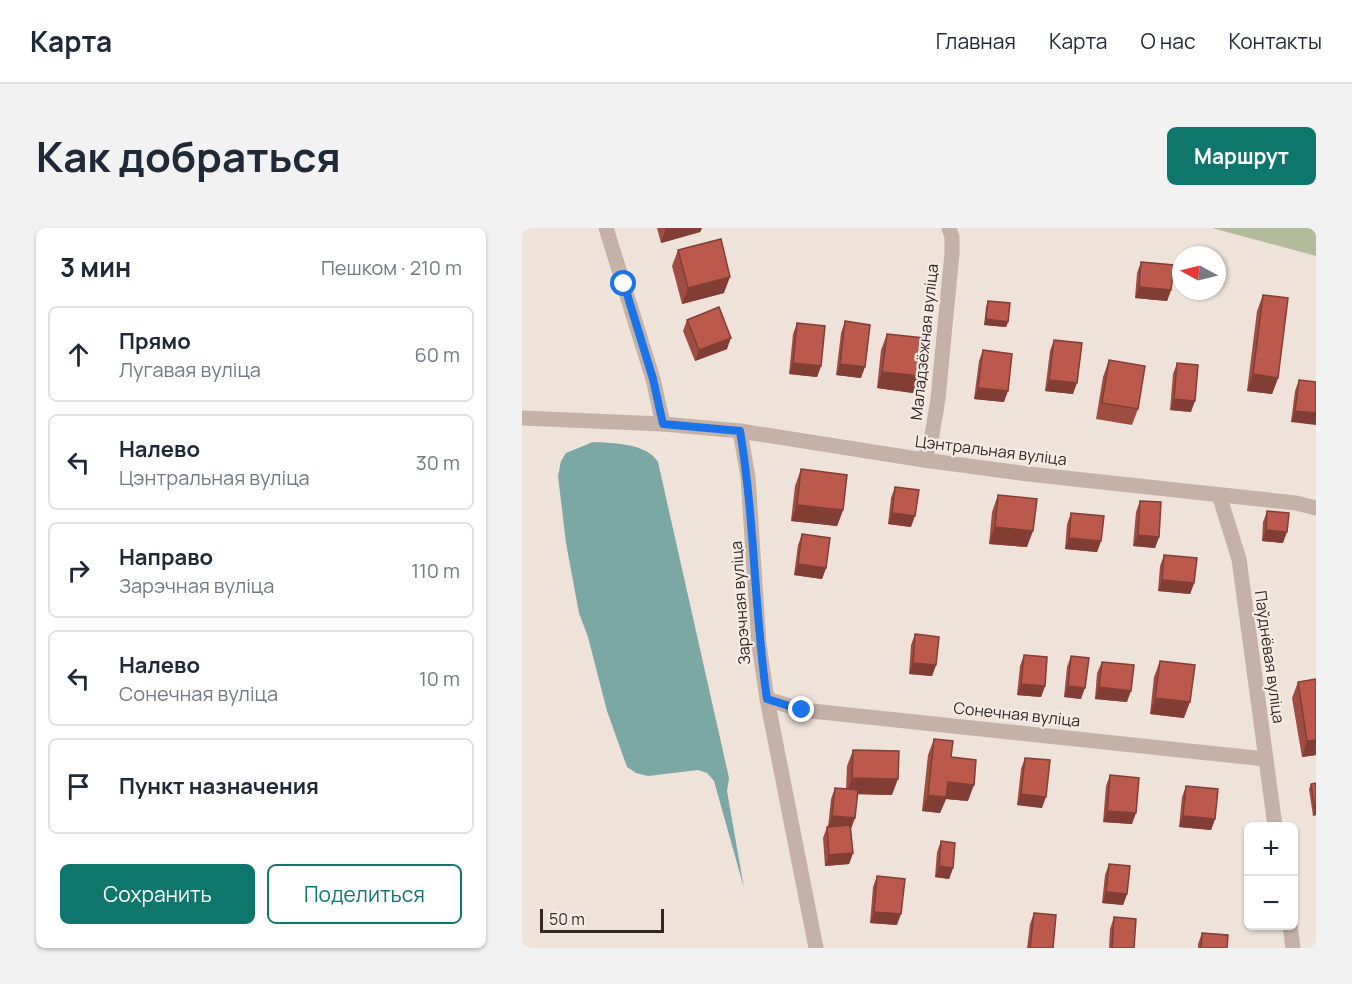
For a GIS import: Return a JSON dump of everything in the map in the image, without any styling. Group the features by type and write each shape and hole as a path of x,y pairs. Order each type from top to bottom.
{"street":[{"path":"606,228 653,379 663,424"},
{"name":"Маладзёжная вуліца","path":"924,460 931,441 939,388 952,253 952,237 949,228"},
{"name":"Цэнтральная вуліца","path":"522,418 663,424 740,431 924,460 1296,503 1316,508"},
{"name":"Зарэчная вуліца","path":"740,431 748,477 759,644 767,699 816,948"},
{"name":"Паўднёвая вуліца","path":"1219,495 1239,559 1274,822"},
{"name":"Сонечная вуліца","path":"767,699 802,710 1265,759"},
{"path":"1291,930 1293,948"}],"green space":[{"path":"1212,228 1316,228 1316,256"}],"water":[{"path":"593,442 638,448 646,451 658,462 729,778 727,791 744,888 714,781 707,773 698,770 648,776 636,773 627,767 607,711 588,637 579,613 566,543 558,476 561,461 566,453"}],"building":[{"path":"721,239 730,277 688,288 678,250"},
{"path":"1141,262 1172,265 1171,290 1139,287"},
{"path":"1263,295 1288,298 1278,378 1253,374"},
{"path":"988,301 1010,303 1008,322 986,319"},
{"path":"719,307 731,338 699,350 687,320"},
{"path":"845,321 870,325 865,367 840,364"},
{"path":"797,323 825,326 821,366 793,363"},
{"path":"887,334 924,338 919,376 882,372"},
{"path":"1054,340 1082,343 1077,383 1049,380"},
{"path":"983,350 1012,354 1008,391 978,388"},
{"path":"1109,360 1145,366 1138,409 1102,403"},
{"path":"1177,363 1198,365 1195,401 1174,399"},
{"path":"1299,380 1316,382 1316,413 1295,411"},
{"path":"801,469 847,475 843,510 797,505"},
{"path":"895,487 919,490 915,516 892,513"},
{"path":"998,495 1037,499 1033,531 995,527"},
{"path":"1140,501 1161,502 1159,537 1138,535"},
{"path":"1267,511 1289,513 1287,532 1266,530"},
{"path":"1071,513 1104,516 1101,541 1069,538"},
{"path":"802,534 830,538 826,568 798,564"},
{"path":"1164,555 1197,558 1194,583 1162,580"},
{"path":"915,634 939,637 936,665 913,663"},
{"path":"1024,655 1047,657 1045,686 1021,684"},
{"path":"1071,656 1089,658 1085,688 1068,686"},
{"path":"1160,661 1195,665 1190,702 1155,698"},
{"path":"1102,662 1134,665 1131,691 1099,687"},
{"path":"1316,679 1316,740 1307,741 1298,682"},
{"path":"934,739 953,741 951,757 976,760 974,785 948,782 946,797 928,795"},
{"path":"853,750 899,751 898,779 852,778"},
{"path":"1025,758 1050,760 1046,797 1021,794"},
{"path":"1110,775 1139,778 1136,813 1107,811"},
{"path":"1316,783 1316,810 1315,810 1311,784"},
{"path":"1186,786 1218,789 1215,819 1183,816"},
{"path":"835,788 858,790 855,818 832,816"},
{"path":"850,825 853,853 829,855 827,827"},
{"path":"941,841 955,843 953,868 939,866"},
{"path":"1109,864 1130,866 1127,894 1106,892"},
{"path":"877,876 905,879 901,914 874,912"},
{"path":"1034,913 1056,915 1053,948 1030,948"},
{"path":"1114,917 1136,919 1134,948 1112,948"},
{"path":"1202,933 1228,935 1227,948 1201,948"}],"route":[{"path":"624,284 653,379 663,424 740,431 748,477 759,644 767,699 802,710"}]}
